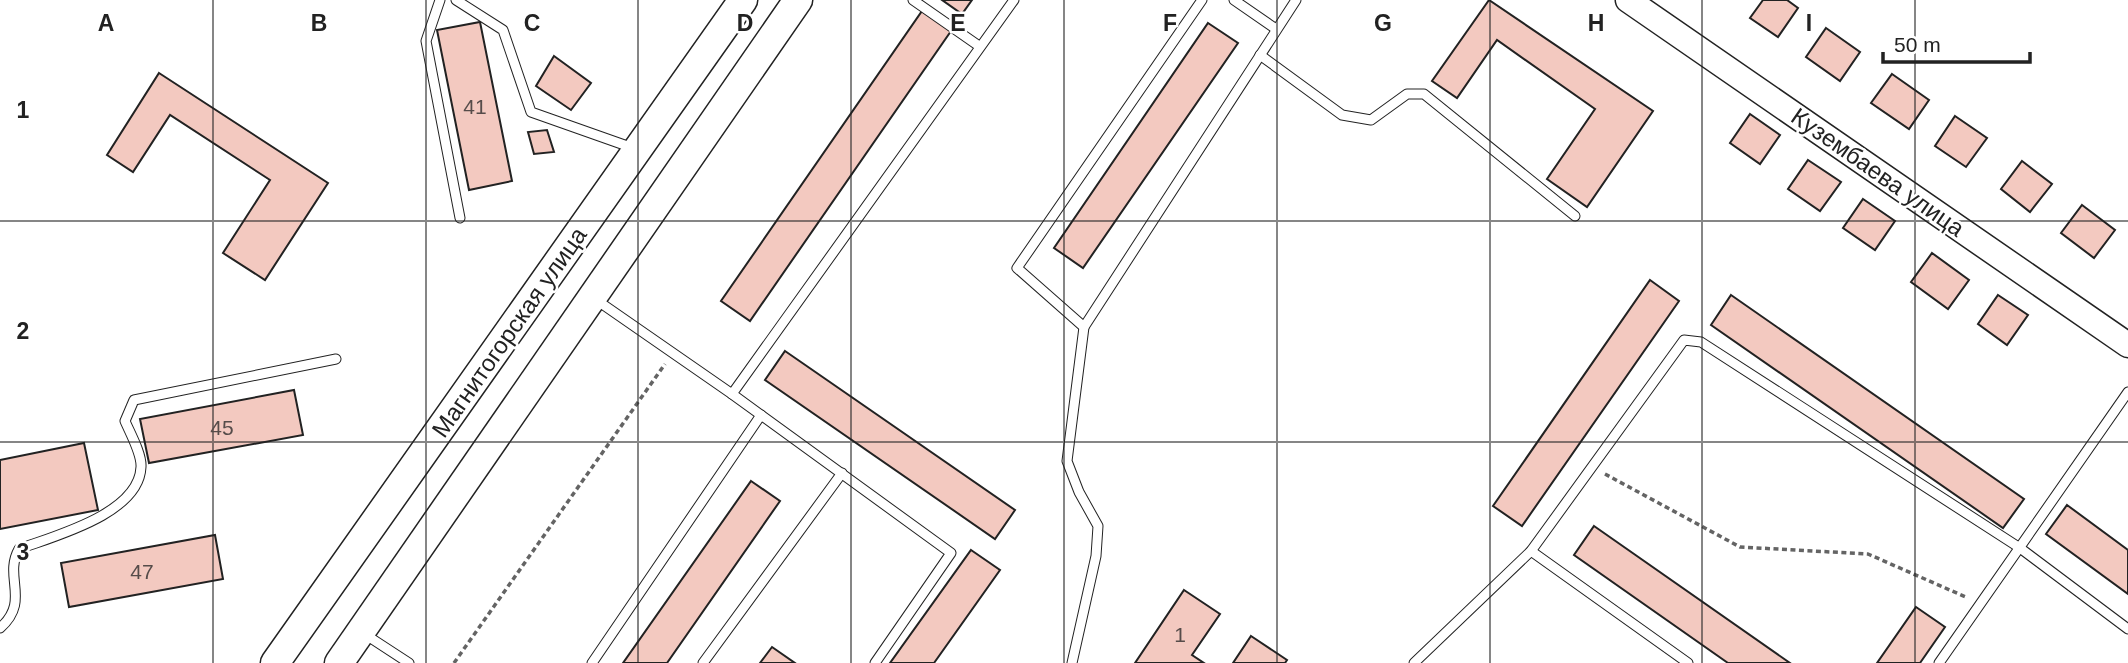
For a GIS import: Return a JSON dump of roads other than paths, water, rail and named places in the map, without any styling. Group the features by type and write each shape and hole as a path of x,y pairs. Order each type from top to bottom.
{"main road":[{"name":"Магнитогорская улица","path":"275,663 743,0"},
{"name":"Магнитогорская улица","path":"339,663 798,0"}],"street":[{"name":"Кузембаева улица","path":"1628,0 2128,345"}],"lane":[{"path":"440,0 426,41 460,218"},
{"path":"456,0 503,30 531,113 637,150"},
{"path":"913,0 979,46"},
{"path":"732,394 1014,0"},
{"path":"1084,327 1017,268 1202,0"},
{"path":"1234,0 1276,29"},
{"path":"1072,663 1096,556 1098,526 1079,492 1067,461 1084,327 1296,0"},
{"path":"1260,55 1342,116 1371,120 1408,94 1424,94 1575,216"},
{"path":"592,297 842,472 951,553 875,663"},
{"path":"1414,663 1531,551 1594,468 1684,340 1701,342 2020,548 2128,629"},
{"path":"0,628 11,618 17,587 11,566 19,549 99,518 123,500 138,481 141,466 125,421 134,400 336,359"},
{"path":"1940,663 2128,392"},
{"path":"592,663 761,415"},
{"path":"703,663 842,472"},
{"path":"1531,551 1688,663"},
{"path":"361,631 409,663"}]}
